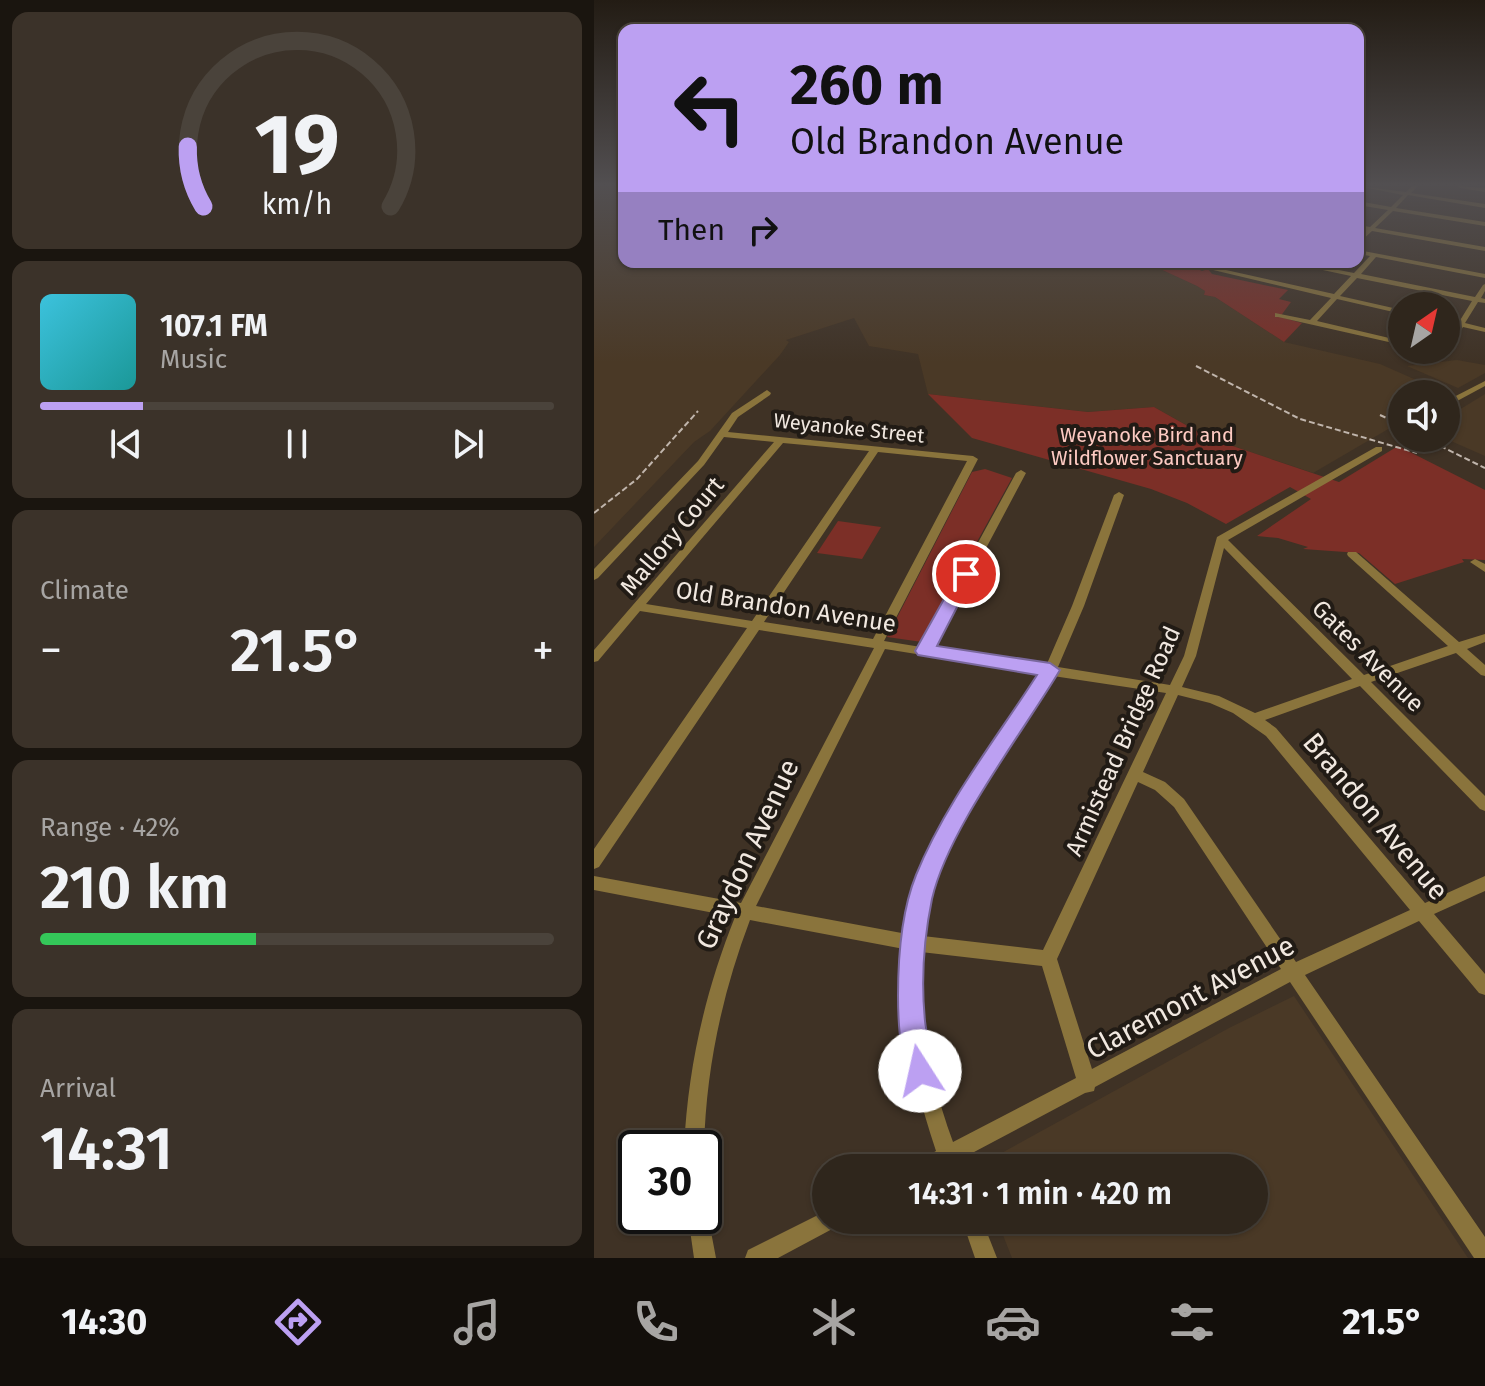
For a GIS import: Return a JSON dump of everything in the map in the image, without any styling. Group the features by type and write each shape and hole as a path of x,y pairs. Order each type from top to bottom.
{"street":[{"path":"1364,253 1485,276"},
{"path":"1364,267 1375,255"},
{"path":"1212,268 1388,309"},
{"path":"1317,268 1481,300"},
{"path":"1312,322 1363,268"},
{"path":"1485,286 1481,300 1461,324 1485,330"},
{"path":"1278,315 1388,340"},
{"path":"1460,396 1485,383"},
{"path":"594,576 701,463 741,409 767,393"},
{"name":"Weyanoke Street","path":"722,434 973,459"},
{"name":"Mallory Court","path":"594,658 781,439"},
{"path":"594,862 876,448"},
{"path":"1221,539 1379,449"},
{"name":"Graydon Avenue","path":"696,1130 704,1036 726,961 745,911 973,459"},
{"path":"925,651 1021,473"},
{"path":"947,1154 924,1088 910,990 920,900 941,846 1050,670 1119,495"},
{"name":"Gates Avenue","path":"1221,539 1485,805"},
{"name":"Armistead Bridge Road","path":"1048,959 1175,690 1195,641 1221,539"},
{"path":"1352,554 1485,672"},
{"name":"Old Brandon Avenue","path":"638,607 1175,690 1211,697 1255,718"},
{"path":"1255,718 1485,638"},
{"name":"Brandon Avenue","path":"1255,718 1281,743 1485,987"},
{"path":"1135,775 1160,786 1179,803 1485,1256"},
{"path":"594,883 913,943 1048,959 1087,1084"},
{"name":"Claremont Avenue","path":"964,1154 1294,971 1485,883"},
{"path":"756,1258 812,1229"},
{"path":"701,1234 705,1258"},
{"path":"977,1234 986,1258"}],"shaded area":[{"path":"594,245 618,245 618,268 1158,268 1197,286 1205,291 1204,295 1215,297 1284,342 1380,364 1416,380 1388,380 1388,429 1313,473 1209,438 1154,407 1088,412 928,394 918,354 869,346 854,318 786,340 789,342 780,355 710,431 694,442 594,547"},
{"path":"1460,361 1485,365 1485,373 1460,387 1460,380 1439,380 1407,366 1460,364"},
{"path":"1485,394 1485,456 1460,445 1460,409"},
{"path":"1294,996 1468,1258 1012,1258 1003,1234 1268,1234 1268,1154 1000,1154 1229,1028"}],"green space":[{"path":"1158,268 1208,269 1212,274 1288,290 1279,299 1291,302 1280,317 1302,323 1284,342 1215,297 1204,295 1205,291"},
{"name":"Weyanoke Bird and Wildflower Sanctuary","path":"928,394 1088,412 1154,407 1209,438 1339,482 1388,452 1410,452 1485,490 1485,560 1462,559 1464,562 1395,584 1359,553 1303,549 1308,547 1278,538 1257,536 1311,499 1290,487 1226,524 1187,503 1151,489 972,438"},
{"path":"985,469 1012,478 922,642 887,637 972,472"},
{"path":"838,521 881,527 862,559 817,553"}],"railway":[{"path":"1196,366 1300,419 1417,453"},
{"path":"594,513 637,479 698,411"},
{"path":"1380,415 1388,419"},
{"path":"1452,452 1485,468"}],"route":[{"path":"920,1071 912,1021 911,961 920,900 928,875 959,815 1050,670 925,651 966,574"}]}
